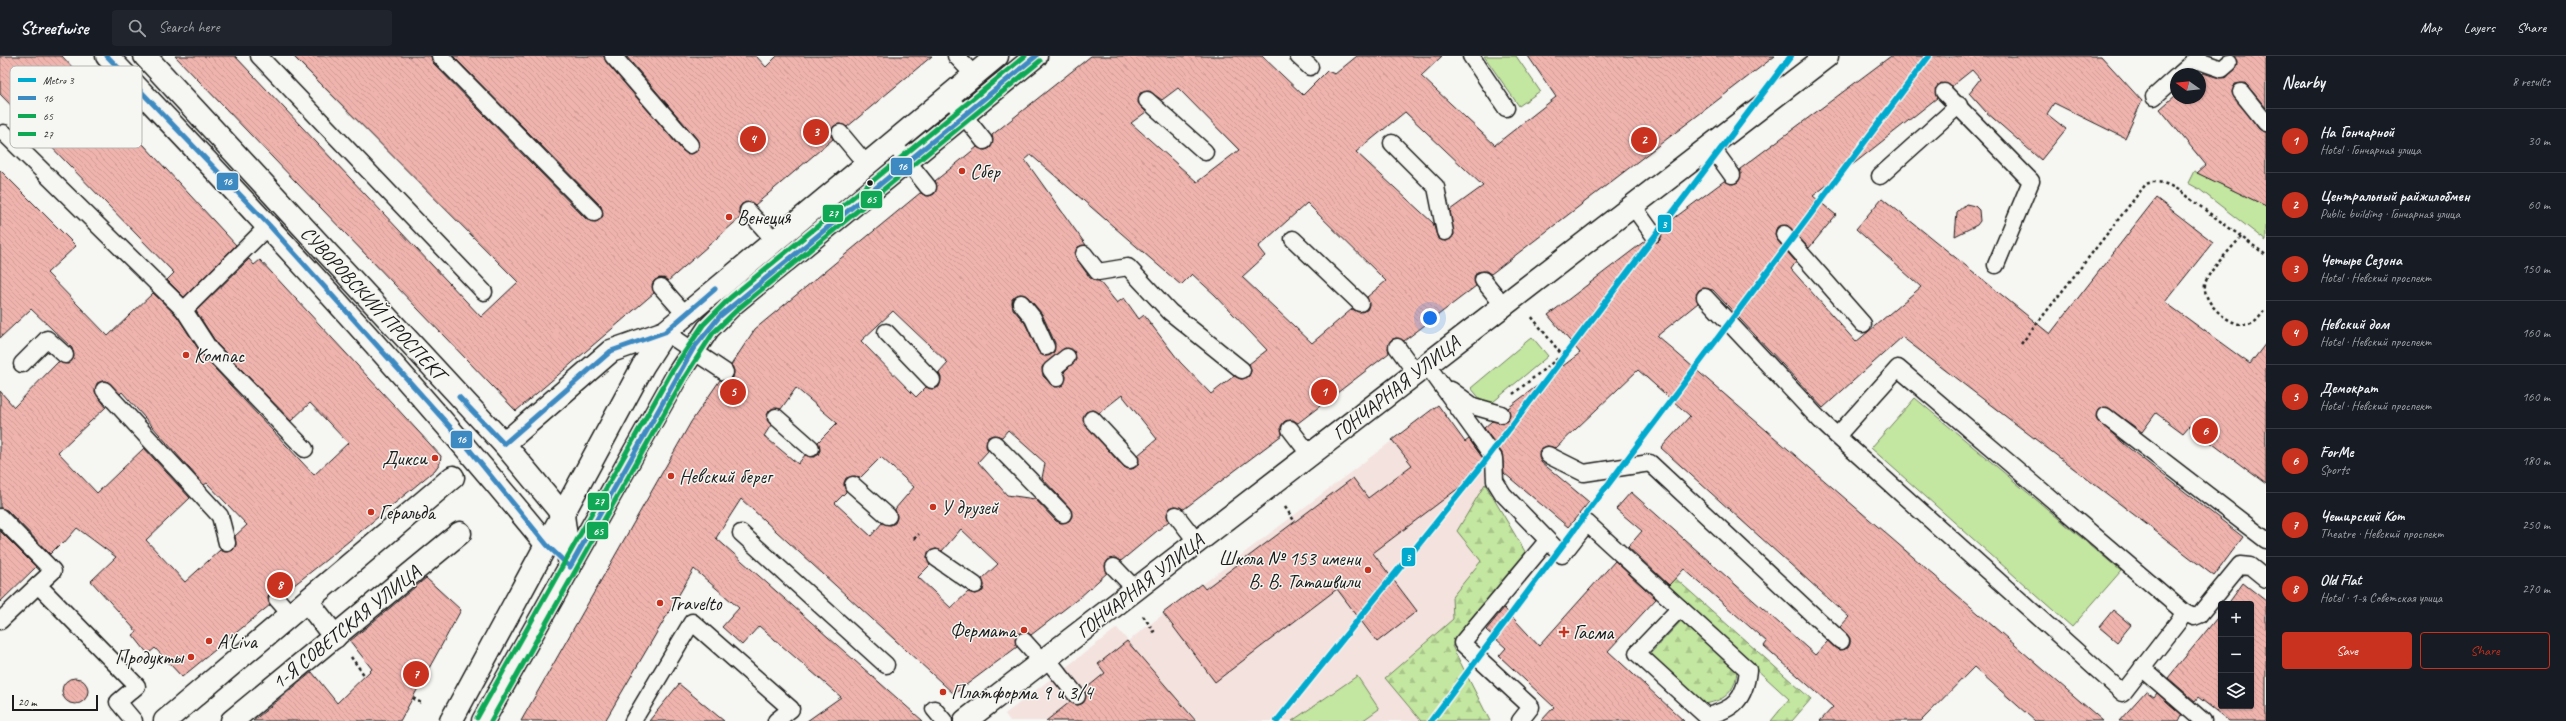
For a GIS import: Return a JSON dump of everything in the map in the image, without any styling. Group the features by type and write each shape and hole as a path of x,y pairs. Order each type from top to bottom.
{"main road":[{"name":"СУВОРОВСКИЙ ПРОСПЕКТ","path":"108,56 118,66"},
{"name":"СУВОРОВСКИЙ ПРОСПЕКТ","path":"145,56 504,444 563,515"},
{"path":"451,721 643,366 665,332 997,56"},
{"path":"483,721 693,349 720,316 1036,56"},
{"name":"ГОНЧАРНАЯ УЛИЦА","path":"965,721 1711,146 1815,60"},
{"name":"СУВОРОВСКИЙ ПРОСПЕКТ","path":"142,92 269,225 460,438 547,545 570,567"},
{"path":"504,444 611,351 665,332"},
{"path":"165,721 291,605 453,477"},
{"path":"563,515 570,567"},
{"name":"1-Я СОВЕТСКАЯ УЛИЦА","path":"232,721 460,533"},
{"path":"291,605 335,637"}],"lane":[{"path":"259,56 484,292"},
{"path":"440,56 594,213"},
{"path":"613,56 690,145"},
{"path":"956,56 974,75"},
{"path":"1298,56 1310,67"},
{"path":"1471,56 1506,108"},
{"path":"2187,68 2196,60 2226,69"},
{"path":"2154,96 2170,82"},
{"path":"1944,92 2031,181 1996,265"},
{"path":"2241,92 2266,123"},
{"path":"948,96 984,141"},
{"path":"1147,100 1205,152"},
{"path":"1880,176 1959,106"},
{"path":"4,133 10,139"},
{"path":"840,133 866,164"},
{"path":"892,142 928,187"},
{"path":"1392,142 1436,187 1446,232"},
{"path":"1711,146 1732,175"},
{"path":"19,148 184,310 210,350 305,449"},
{"path":"1633,206 1653,234"},
{"path":"748,211 774,240"},
{"path":"184,310 269,225"},
{"path":"1784,234 1863,324"},
{"path":"1293,239 1360,303"},
{"path":"1084,254 1098,272 1128,267 1170,312 1242,370"},
{"path":"1483,280 1504,306"},
{"path":"661,287 685,314"},
{"path":"1705,297 1837,436 2123,693 2185,614"},
{"path":"1021,303 1033,318 1046,347"},
{"path":"665,332 726,372"},
{"path":"886,332 932,380"},
{"path":"22,364 47,339 65,355"},
{"path":"1397,347 1421,369 1473,406 1496,413"},
{"path":"1057,378 1051,370 1067,357"},
{"path":"1837,436 1898,368 2185,614 2194,617 2199,615 2240,565 2250,566 2266,578"},
{"path":"1441,384 1494,458 1495,481 1503,494 1562,555 1587,523 1748,670 1747,685 1739,700 1723,712 1706,716 1637,653 1680,608"},
{"path":"104,390 220,516 227,543"},
{"path":"2105,416 2266,540"},
{"path":"776,418 811,448"},
{"path":"1092,419 1130,460"},
{"path":"1290,429 1310,455"},
{"path":"995,444 1063,514"},
{"path":"1548,455 1584,473 1650,463 1841,641"},
{"path":"853,485 888,516"},
{"path":"1176,516 1197,542"},
{"path":"0,517 53,571 0,621"},
{"path":"741,533 886,665"},
{"path":"1520,721 1531,707 1462,643 1547,541"},
{"path":"936,558 975,585"},
{"path":"1114,567 1136,590"},
{"path":"38,585 137,686 118,702 134,721"},
{"path":"633,721 692,622 791,709 776,721"},
{"path":"1024,641 1044,660 1077,696"},
{"path":"2142,668 2203,721"}],"path":[{"path":"2021,344 2146,184 2156,181 2170,186 2266,255"},
{"path":"2241,237 2206,280 2206,296 2210,304 2238,324 2249,324 2256,321 2266,309"},
{"path":"1496,413 1562,355 1531,316"},
{"path":"1284,506 1295,522"},
{"path":"914,539 919,534"},
{"path":"1142,616 1154,631 1151,632"},
{"path":"359,668 365,676"},
{"path":"413,698 421,703"}],"shaded area":[{"name":"Школа № 153 имени В. В. Таташвили","path":"1438,406 1485,469 1485,484 1527,555 1452,646 1490,721 1198,721 1175,696 1148,721 1010,721 1005,714 1117,628 1128,641"}],"green space":[{"path":"1484,56 1516,56 1540,91 1519,106"},
{"path":"2194,171 2266,206 2266,241 2199,189 2188,183"},
{"path":"1532,337 1548,356 1487,407 1471,388"},
{"path":"1915,398 2121,571 2072,627 1871,448"},
{"path":"1485,484 1527,555 1452,646 1490,721 1421,721 1385,678 1453,619 1452,597 1481,561 1457,531"},
{"path":"1666,570 1811,699 1792,721 1771,721 1789,699 1658,579"},
{"path":"1682,620 1737,669 1735,683 1732,689 1719,700 1705,704 1650,654"},
{"path":"1357,676 1379,709 1362,721 1292,721"}],"building":[{"path":"0,56 62,56 71,66 10,66 10,104 0,94"},
{"path":"175,56 235,56 481,317 518,282 293,56 431,56 433,63 587,220 596,222 603,216 601,206 453,56 604,56 606,62 683,151 691,154 699,148 697,139 626,56 756,56 766,67 777,56 932,56 847,127 839,124 834,126 831,134 833,139 755,205 751,202 742,204 739,208 741,217 668,281 664,278 655,280 652,284 654,293 516,411"},
{"path":"1091,56 1262,56 1303,95 1327,71 1335,74 1357,56 1442,56 1421,76 1495,145 1556,97 1528,56 1775,56 1491,274 1486,271 1477,272 1474,277 1476,286 1404,341 1396,338 1391,340 1388,348 1389,353 1298,423 1293,420 1285,421 1281,426 1282,435 1184,509 1175,506 1170,508 1167,516 1169,521 1121,561 1116,558 1108,560 1105,565 1107,573 1079,598 1031,635 1027,632 1018,634 1015,638 1017,647 954,694 741,499 716,538 923,721 807,721 841,697 759,626 742,645 722,627 739,608 694,569 605,721 521,721 691,422 720,380 725,381 733,378 734,372 731,365 755,329 920,193 929,196 934,194 937,186 935,181 977,147 985,150 990,148 993,140 992,135","holes":["1178,88 1239,150 1197,182 1131,123 1146,112 1138,103 1140,93 1149,91 1162,100","1405,112 1483,186 1450,210 1454,235 1447,241 1438,239 1433,223 1356,152","1031,155 1181,285 1192,274 1215,295 1267,350 1249,364 1251,371 1249,376 1241,379 1234,376 1211,394 1180,362 1144,315 1139,319 1124,298 1117,303 1099,281 1090,278 1075,256 1078,247 1086,245 1025,160","1307,203 1386,281 1367,297 1369,305 1367,310 1358,312 1352,309 1312,343 1242,277 1265,256 1258,247","1020,294 1028,297 1042,314 1055,343 1054,352 1045,356 1038,351 1025,323 1013,309 1012,299","893,311 948,363 939,373 941,378 939,387 934,389 926,387 916,397 861,341","1065,348 1074,351 1076,360 1064,372 1066,377 1063,385 1054,387 1043,376 1042,367","796,388 837,423 818,442 820,450 818,455 814,457 805,455 798,464 764,436 771,425 767,420 769,411 773,408 781,409","1122,395 1157,439 1138,455 1139,463 1132,469 1123,467 1083,421 1086,412 1094,410 1099,413","1008,430 1045,463 1042,478 1070,508 1072,516 1069,521 1061,523 1056,521 1035,499 1007,495 978,462 988,451 986,446 988,437 993,435 1002,437","881,457 914,487 895,509 897,518 895,523 891,525 882,523 871,536 835,503 846,492 844,483 846,478 855,476 860,478","961,529 998,564 982,579 984,585 983,591 975,594 968,592 951,608 918,577 930,565 927,558 928,552 936,549 942,551"]},
{"path":"1891,56 2101,56 2142,101 2125,138 2054,103 2047,114 2066,129 2041,160 1986,112 1969,93 1980,79 1972,70 1952,86 1941,83 1935,89 1937,98 1813,196 1836,215 1809,248 1787,225 1777,227 1775,235 1777,240 1796,262 1791,269 1856,342 1921,287 1856,229 1882,198 2050,334 2156,198 2213,242 2165,302 2250,364 2266,343 2266,484 2189,426 2183,433 2156,413 2142,432 2107,407 2098,410 2096,419 2130,449 2243,537 2214,576 1902,337 1823,408 1713,290 1703,288 1699,290 1696,295 1698,303 1657,336 2103,721 2035,721 1974,667 1921,721 1820,721 1833,707 1764,646 1767,642 1684,569 1669,585 1628,547 1642,531 1616,509 1631,492 1815,655 1828,641 1839,650 1848,648 1850,644 1850,638 1840,627 1849,617 1661,448 1690,416 1638,370 1556,448 1547,446 1539,451 1541,462 1589,502 1568,527 1504,473 1502,453 1484,428 1492,421 1503,423 1507,421 1510,416 1508,408 1580,353 1548,315 1646,240 1654,243 1659,241 1662,233 1661,228 1724,181 1733,184 1738,182 1741,174 1740,169"},
{"path":"2235,56 2266,56 2266,108 2245,83 2235,84 2232,93 2259,129 2266,132 2266,206 2197,173 2206,165 2160,109 2170,100 2170,104 2206,104 2206,74 2219,78 2228,76 2238,66"},
{"path":"142,143 236,245 184,297 167,280 174,273 52,148 142,148"},
{"path":"0,170 76,246 47,273 108,336 153,293 177,316 203,356 314,475 348,443 310,403 291,421 217,344 196,311 249,259 254,265 260,260 441,456 440,463 435,470 284,593 280,590 271,592 268,596 270,605 182,677 155,648 148,654 133,635 137,632 91,581 116,557 77,528 63,544 62,542 50,554 7,510 0,508 0,391 14,407 58,362 68,364 74,357 72,348 31,309 0,338","holes":["107,381 120,394 122,392 204,485 207,483 247,525 235,536 236,545 233,550 225,552 220,550 185,582 146,540 190,498 144,448 97,493 58,452 106,407 95,392 97,383"]},
{"path":"1966,204 1975,206 1979,210 1980,221 1977,225 1955,236 1957,212"},
{"path":"1438,405 1465,442 1469,439 1485,461 1485,468 1373,553 1417,611 1377,642 1337,589 1215,682 1163,613 1201,584 1205,589 1353,478 1368,498 1412,465 1392,440"},
{"path":"0,531 36,567 0,602"},
{"path":"1615,561 1656,599 1608,651 1684,721 1541,721 1554,707 1499,656 1506,648 1486,630 1504,608 1539,646"},
{"path":"426,578 461,610 400,721 253,721 312,672 337,703 372,669 350,641"},
{"path":"2243,583 2266,601 2266,721 2229,721 2198,697 2195,701 2168,678 2218,617 2218,709 2254,709 2254,601 2230,601"},
{"path":"2113,610 2131,625 2117,642 2099,627"},
{"path":"1127,641 1196,721 1046,721 1070,702 1078,705 1083,703 1086,695 1084,690 1105,673 1098,664"},
{"path":"75,678 84,682 88,691 84,700 75,704 66,700 62,691 66,682"},
{"path":"679,684 724,721 649,721"},
{"path":"2146,691 2154,697 2157,693 2182,715 2179,721 2119,721"}],"metro line":[{"name":"3","path":"1277,721 1479,469 1791,56"},
{"name":"3","path":"1431,721 1929,56"}],"transit line":[{"name":"16","path":"107,56 117,66"},
{"name":"27","path":"477,718 672,371 703,325 730,298 1025,56"},
{"name":"16","path":"142,93 269,225 460,438 547,545 570,567 693,349 720,316 1036,56"},
{"name":"65","path":"491,721 684,378 713,333 739,308 1040,61"},
{"name":"16","path":"459,397 504,444 611,351 665,332 715,289"}],"place":[{"name":"Четыре Сезона","path":"816,132"},
{"name":"Невский дом","path":"753,139"},
{"name":"Центральный райжилобмен","path":"1644,140"},
{"name":"Сбер","path":"962,171"},
{"name":"Венеция","path":"729,217"},
{"name":"Компас","path":"186,355"},
{"name":"Демократ","path":"733,392"},
{"name":"На Гончарной","path":"1324,392"},
{"name":"ForMe","path":"2205,431"},
{"name":"Дикси","path":"435,458"},
{"name":"Невский берег","path":"671,476"},
{"name":"У друзей","path":"933,507"},
{"name":"Геральда","path":"371,512"},
{"name":"Школа № 153 имени В. В. Таташвили","path":"1368,570"},
{"name":"Old Flat","path":"280,585"},
{"name":"Travelto","path":"660,603"},
{"name":"Фермата","path":"1024,630"},
{"name":"Гасма","path":"1564,632"},
{"name":"A'Liva","path":"209,641"},
{"name":"Продукты","path":"191,657"},
{"name":"Чеширский Кот","path":"416,674"},
{"name":"Платформа 9 и 3/4","path":"943,692"}]}
